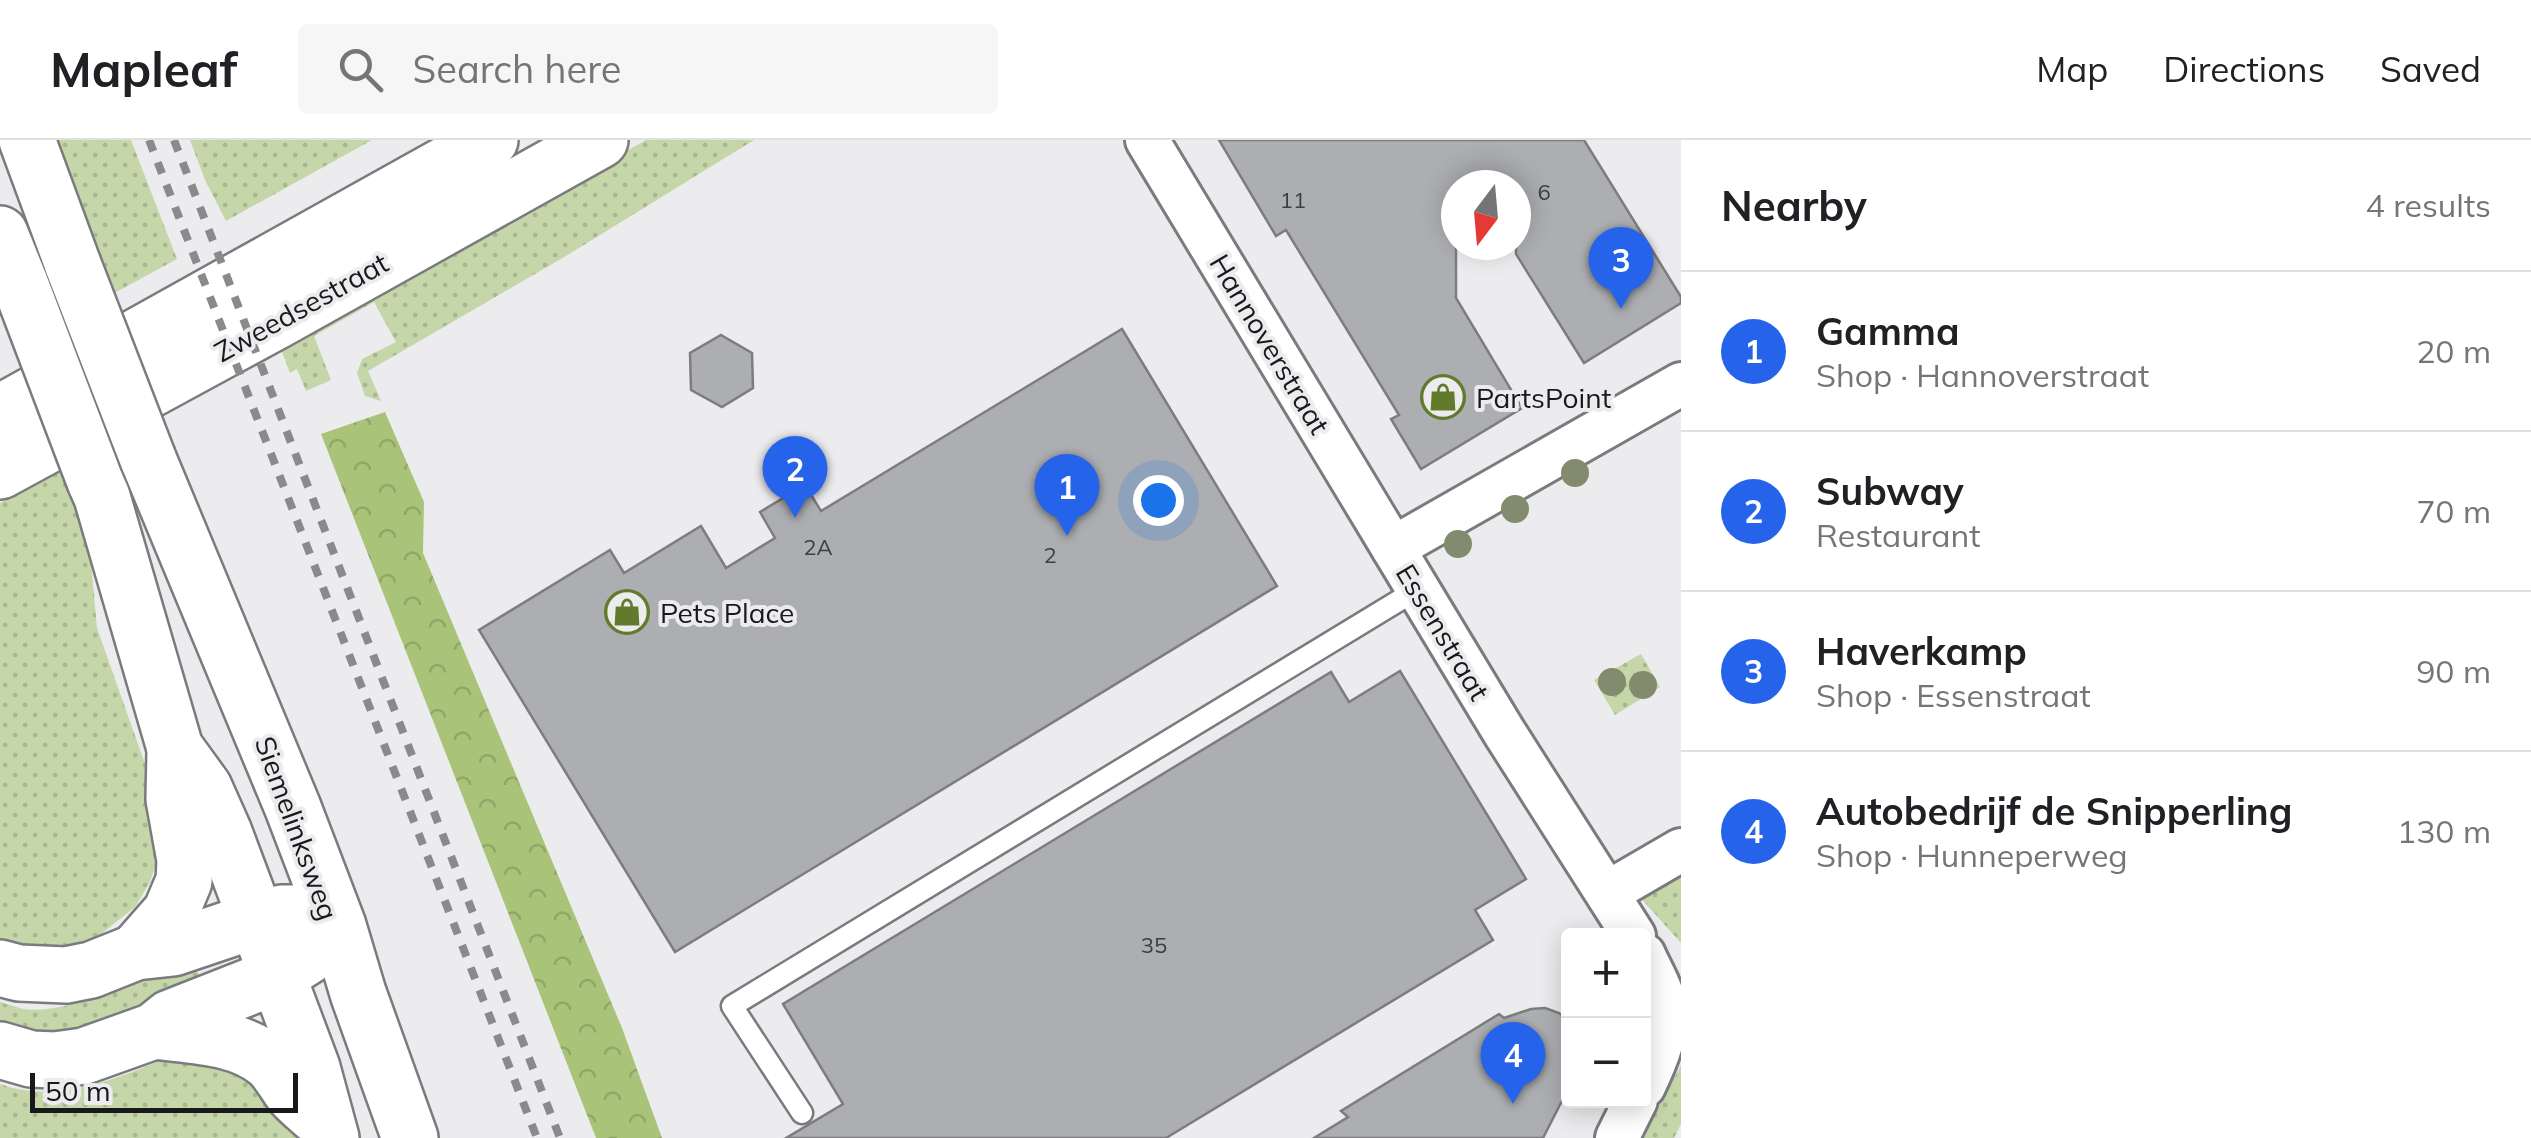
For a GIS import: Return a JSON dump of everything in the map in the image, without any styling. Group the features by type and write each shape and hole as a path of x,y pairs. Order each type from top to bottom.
{"main road":[{"name":"Siemelinksweg","path":"0,1050 31,1058 69,1058 154,1031 170,1018 277,976 322,945 338,926 148,458 26,140"},
{"name":"Zweedsestraat","path":"0,413 490,140"},
{"name":"Zweedsestraat","path":"0,471 600,140"},
{"path":"0,234 102,497 175,748 174,799 185,860 184,881 171,912 136,952"},
{"path":"175,748 204,788 224,833 312,1068 329,1132"},
{"path":"0,968 19,974 66,975 91,970 136,952 173,948 282,913 310,915 338,926 410,1138"},
{"path":"154,1031 220,1040 246,1048 268,1061 329,1132"}],"street":[{"name":"Hannoverstraat","path":"1147,140 1393,548"},
{"name":"Essenstraat","path":"1629,928 1393,548 1681,384"},
{"path":"1607,893 1681,850"},
{"name":"Essenstraat","path":"1651,970 1662,993 1666,1023 1651,1071"},
{"path":"1617,1138 1632,1108"}],"lane":[{"path":"802,1113 732,1006 1418,589"}],"green space":[{"path":"48,140 131,140 177,259 107,297"},
{"path":"190,140 372,140 226,221"},
{"path":"646,140 754,140 368,371 381,401 365,396 357,373 362,359 396,342 374,302 314,336 331,380 306,391 297,369 290,373 279,344"},
{"path":"385,412 424,502 423,553 622,1028 662,1138 596,1138 321,434"},
{"path":"61,468 75,504 87,517 97,628 151,781 158,857 150,882 135,907 101,934 81,943 35,949 0,939 0,503"},
{"path":"1641,654 1660,687 1615,715 1594,680"},
{"path":"1681,869 1681,943 1638,895"},
{"path":"191,959 205,987 82,1029 40,1030 0,1020 0,1002 23,1009 62,1007"},
{"path":"164,1059 234,1060 302,1138 0,1138 0,1084 42,1091 84,1087"},
{"path":"1681,1065 1681,1124 1674,1138 1643,1138"}],"building":[{"path":"1219,140 1584,140 1681,297 1681,303 1584,363 1520,260 1531,260 1531,170 1441,170 1441,260 1456,260 1456,298 1522,408 1421,469 1391,419 1399,415 1286,230 1276,236"},
{"path":"1122,329 1277,586 675,952 479,630 610,550 624,573 701,526 726,568 775,538 760,512 805,485 821,511"},
{"path":"721,335 752,353 753,388 722,407 691,390 690,353"},
{"path":"1400,671 1526,879 1475,910 1493,940 1166,1138 786,1138 843,1104 783,1004 1331,672 1349,702"},
{"path":"1545,1008 1561,1015 1561,1103 1543,1138 1314,1138 1348,1117 1341,1111 1499,1014 1504,1018"}],"railway":[{"path":"149,140 537,1138"},
{"path":"174,140 560,1138"}],"place":[{"name":"Haverkamp","path":"1621,309"},
{"name":"PartsPoint","path":"1443,397"},
{"name":"Subway","path":"795,518"},
{"name":"Gamma","path":"1067,536"},
{"name":"Pets Place","path":"627,612"},
{"name":"Autobedrijf de Snipperling","path":"1513,1104"}]}
